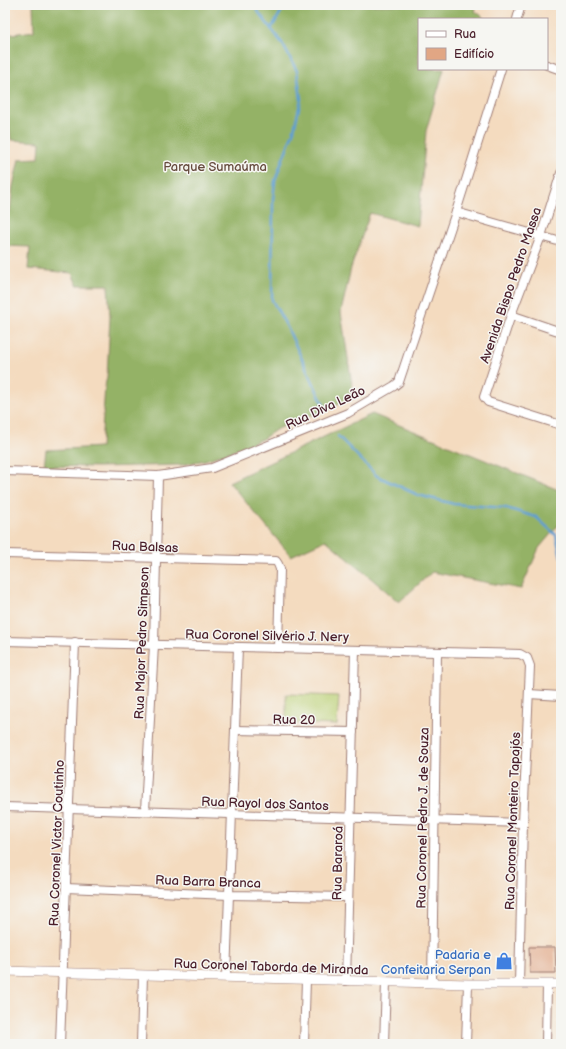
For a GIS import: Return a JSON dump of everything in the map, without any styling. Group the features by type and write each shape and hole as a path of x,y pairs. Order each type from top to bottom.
{"street":[{"path":"517,18 521,5"},
{"path":"548,65 561,70"},
{"name":"Rua Diva Leão","path":"5,472 158,476 212,468 348,413 399,382 456,212 501,70"},
{"name":"Avenida Bispo Pedro Massa","path":"561,173 541,236 511,315 484,396 484,399 488,402 561,425"},
{"path":"456,212 561,242"},
{"path":"511,315 561,332"},
{"name":"Rua Major Pedro Simpson","path":"145,811 154,644 158,476"},
{"name":"Rua Balsas","path":"5,554 276,561 280,569 278,648"},
{"name":"Rua Coronel Silvério J. Nery","path":"5,641 520,654 527,658"},
{"name":"Rua Coronel Victor Coutinho","path":"60,1044 75,642"},
{"path":"226,977 238,647"},
{"name":"Rua Bararoá","path":"346,981 355,650"},
{"name":"Rua Coronel Pedro J. de Souza","path":"432,983 433,821 437,653"},
{"name":"Rua Coronel Monteiro Tapajós","path":"520,984 523,823 530,666 527,658"},
{"path":"529,694 561,696"},
{"name":"Rua 20","path":"235,730 353,732"},
{"name":"Rua Rayol dos Santos","path":"5,807 523,823"},
{"name":"Rua Barra Branca","path":"66,888 229,895 348,897"},
{"name":"Rua Coronel Taborda de Miranda","path":"5,971 468,984 561,984"},
{"path":"141,1044 143,975"},
{"path":"304,1044 306,980"},
{"path":"384,1044 386,982"},
{"path":"466,1044 468,984"},
{"path":"546,1044 547,984"}],"green space":[{"name":"Parque Sumaúma","path":"33,5 477,5 475,11 483,18 418,18 418,70 444,70 426,131 418,226 370,213 351,268 341,312 354,398 277,429 262,439 233,451 205,460 182,465 99,467 44,466 46,450 101,447 110,317 108,285 77,285 72,273 28,269 30,247 5,246 5,212 10,212 13,186 19,159 39,158 40,142 11,140 5,96 5,35 34,31"},
{"path":"372,414 561,491 561,522 539,548 521,589 432,572 399,602 326,540 291,556 229,482"},
{"path":"286,694 339,696 337,725 286,723"}],"building":[{"path":"529,947 555,947 556,973 530,973"}],"waterway":[{"path":"253,5 282,43 297,71 301,99 294,130 275,181 273,199 272,300 287,327 325,408"},
{"path":"271,29 285,5"},
{"path":"338,436 377,476 418,495 454,504 506,508 536,517 556,535 561,557"}],"place":[{"name":"Padaria e Confeitaria Serpan","path":"504,961"}]}
